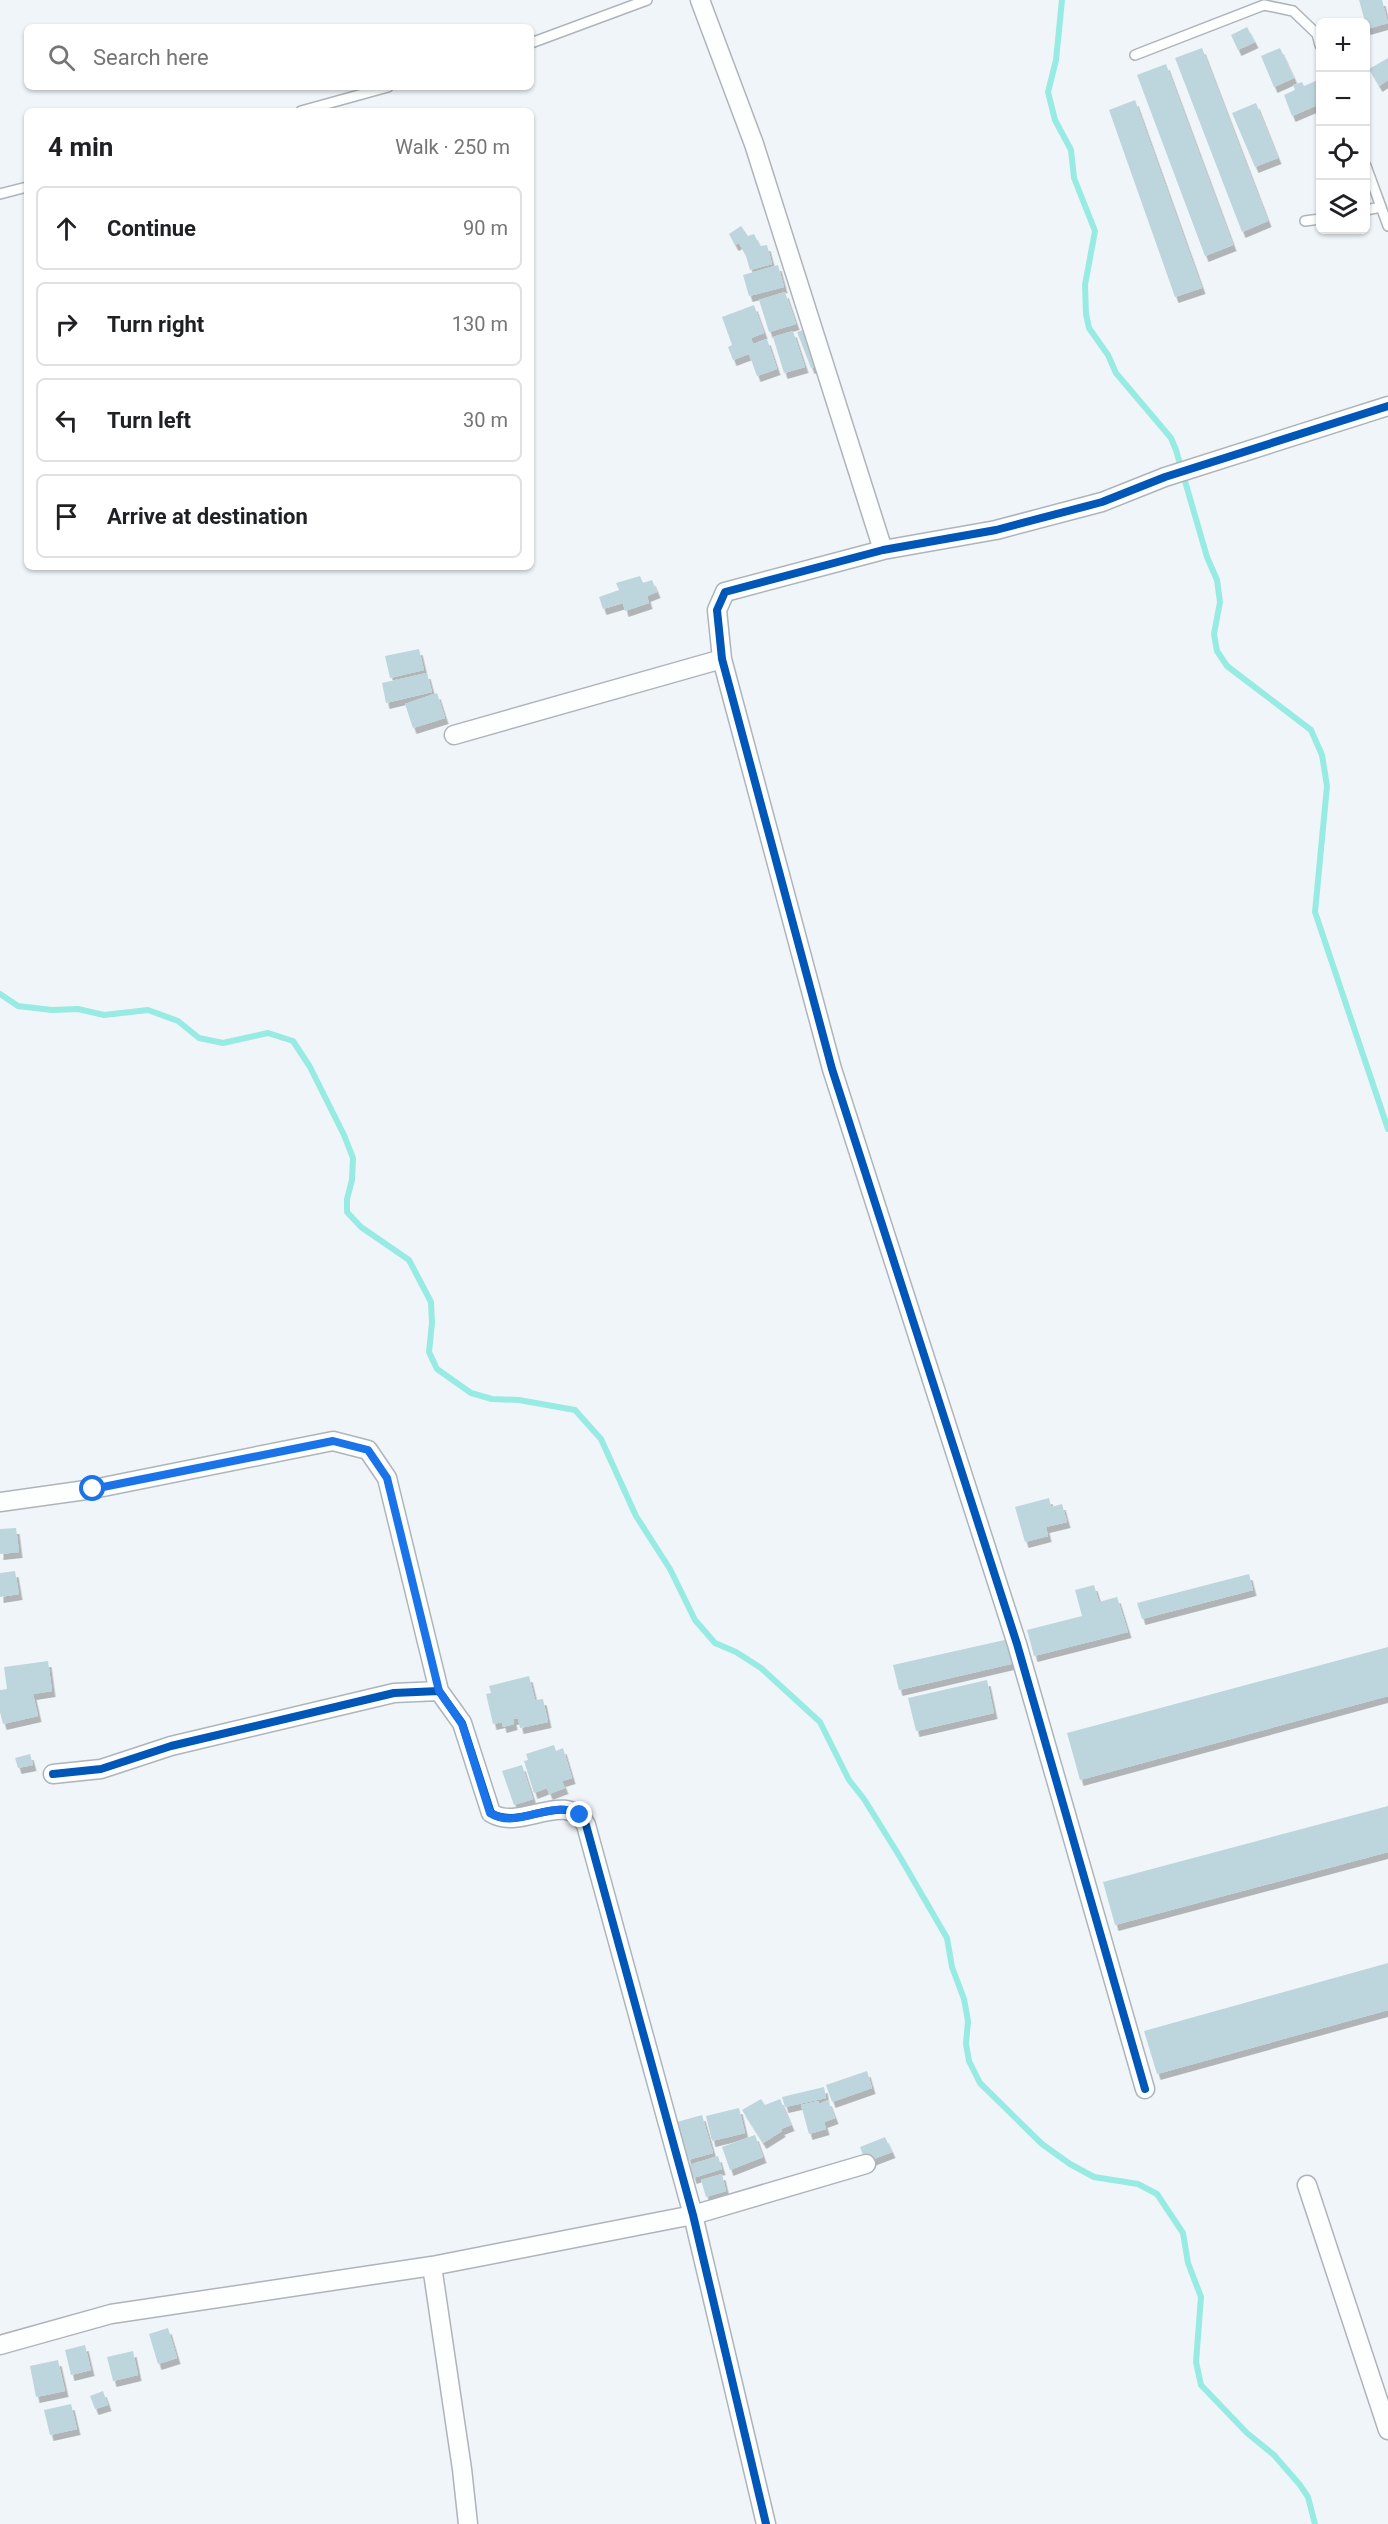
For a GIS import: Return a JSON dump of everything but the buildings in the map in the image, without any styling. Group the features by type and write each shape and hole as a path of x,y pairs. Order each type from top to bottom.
{"street":[{"path":"700,0 754,144 883,550"},
{"path":"1145,2089 1017,1644 832,1069 722,659 717,610 725,592 883,550 1006,527 1102,502 1165,477 1388,406"},
{"path":"454,735 722,659"},
{"path":"0,1502 93,1489 333,1441 368,1450 387,1478 439,1691 462,1724 490,1813 504,1818 566,1808 580,1815 586,1825 693,2215 766,2524"},
{"path":"53,1774 101,1769 171,1746 394,1693 439,1691"},
{"path":"0,2345 111,2314 432,2266 693,2215 866,2164"},
{"path":"1307,2185 1388,2430"},
{"path":"432,2266 468,2524"}],"lane":[{"path":"534,42 647,0"},
{"path":"1136,55 1264,4 1293,11 1316,33"},
{"path":"312,108 377,90"},
{"path":"1370,179 1388,226"},
{"path":"0,194 24,188"},
{"path":"1370,209 1381,207"},
{"path":"1305,221 1316,220"}],"waterway":[{"path":"1062,0 1056,60 1048,92 1055,120 1071,150 1074,178 1095,231 1085,285 1089,328 1108,355 1116,373 1171,438 1176,450 1207,557 1217,580 1220,602 1214,634 1217,651 1227,666 1311,730 1322,755 1327,786 1315,912 1388,1129"},
{"path":"0,994 18,1006 52,1010 78,1009 104,1015 148,1010 178,1021 199,1038 223,1043 268,1033 293,1041 310,1067 353,1158 347,1212 361,1227 409,1260 431,1302 432,1323 429,1352 437,1369 471,1393 492,1399 519,1400 575,1410 601,1439 636,1516 670,1569 695,1620 715,1643 736,1652 761,1668 820,1722 849,1780 864,1799 900,1857 947,1938 952,1967 964,1999 968,2021 966,2044 969,2061 980,2083 1042,2144 1070,2164 1094,2177 1138,2184 1157,2194 1183,2233 1188,2263 1201,2297 1196,2362 1201,2385 1247,2433 1274,2455 1300,2485 1308,2497 1315,2524"}],"cycle path":[{"path":"1145,2089 1017,1644 832,1069 722,659 717,610 725,592 883,550 996,530 1102,502 1165,477 1388,406"},
{"path":"53,1774 101,1769 171,1746 394,1693 439,1691 462,1723 491,1813 516,1818 555,1810 567,1810 577,1815 586,1825 693,2215 766,2524"}],"route":[{"path":"93,1489 333,1441 368,1450 387,1478 439,1691 462,1724 479,1772 490,1813 504,1818 566,1808 580,1815"}]}
